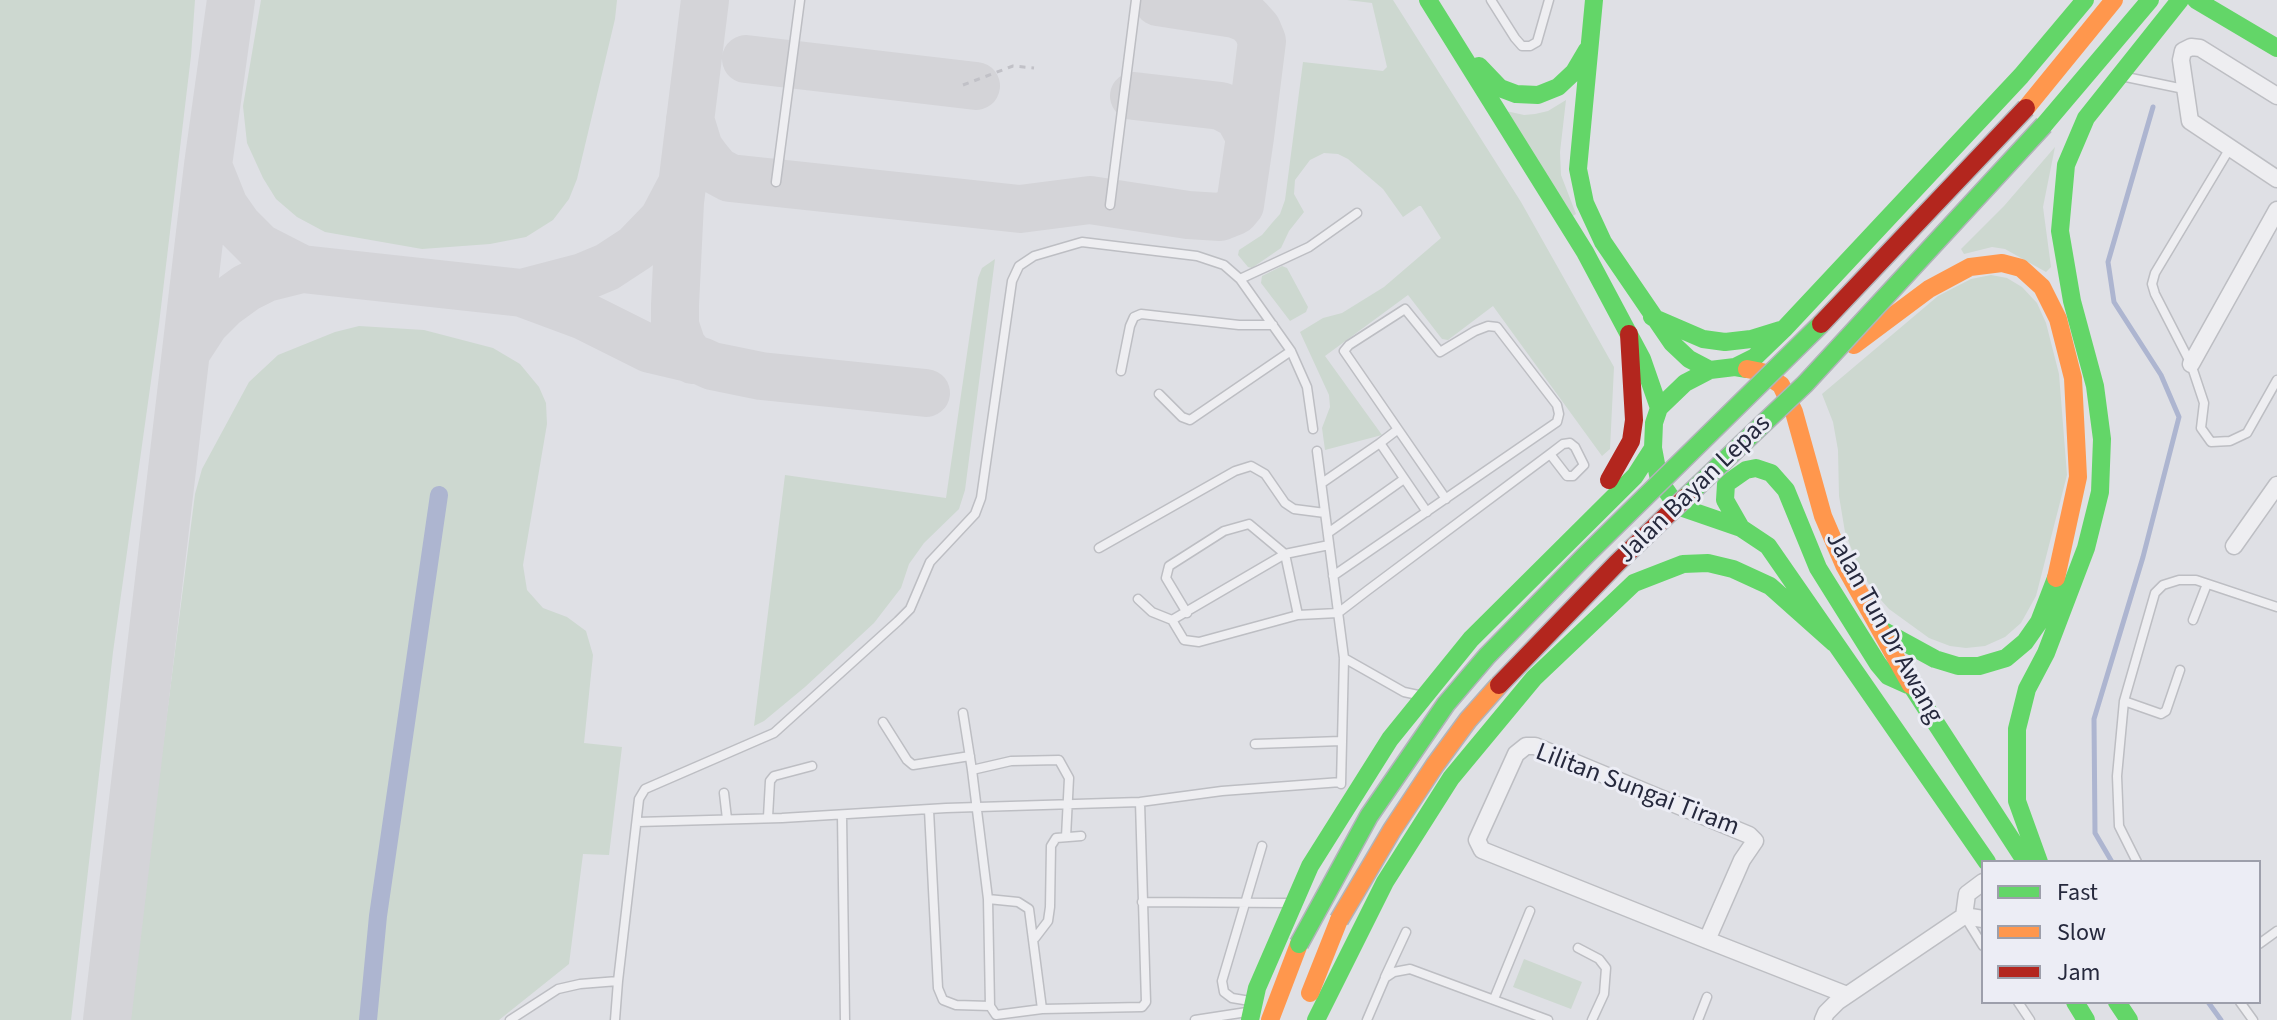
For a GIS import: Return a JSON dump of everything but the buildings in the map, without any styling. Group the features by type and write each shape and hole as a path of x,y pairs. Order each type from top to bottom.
{"main road":[{"path":"1428,0 1585,252 1642,359 1659,408"},
{"path":"1594,0 1578,169 1585,203 1603,242 1652,317 1689,359 1710,370"},
{"path":"1735,367 1755,357 1784,329 2021,76 2085,0"},
{"name":"Jalan Bayan Lepas","path":"1270,1020 1299,944 1369,816 1446,704 1487,656 1585,556 1781,366 2026,108 2114,0"},
{"name":"Jalan Bayan Lepas","path":"1300,1020 1339,920 1392,830 1468,720 1617,563 1805,384 2044,125 2150,0"},
{"path":"2038,860 2017,801 2017,729 2027,689 2046,653 2086,548 2100,492 2102,452 2095,386 2072,301 2060,231 2066,165 2086,118 2180,0"},
{"path":"2196,0 2277,48"},
{"path":"1449,34 1500,88 1516,94 1538,95 1558,87 1574,72 1590,44"},
{"path":"1805,384 1895,312 1970,267 2002,263 2021,268 2042,287 2058,319 2073,378 2078,477 2062,562 2039,622 2025,642 2006,658 1979,666 1958,666 1935,659 1882,630"},
{"path":"1652,317 1703,339 1725,342 1751,339 1784,329"},
{"path":"1562,547 1622,461 1631,441 1634,420 1629,334"},
{"name":"Jalan Tun Dr Awang","path":"1986,860 1768,546 1741,528 1695,514 1670,496 1659,480 1653,448 1654,423 1659,408 1673,392 1710,370 1735,367 1762,372 1781,385 1794,412 1823,516 1844,565 1912,687 2025,860"},
{"path":"1252,1011 1257,988 1310,866 1390,739 1471,639 1635,476 1653,448"},
{"path":"1741,528 1725,500 1726,484 1746,470 1756,468 1771,473 1786,490 1818,568 1878,664 1888,676 1912,687"},
{"path":"1316,1020 1385,882 1451,778 1534,678 1634,583 1683,564 1708,563 1733,569 1770,586 1834,643"}],"street":[{"path":"2277,96 2200,48 2191,47 2183,51 2181,60 2190,121 2277,179"},
{"path":"2191,364 2277,210"},
{"path":"2234,546 2277,485"},
{"name":"Lilitan Sungai Tiram","path":"1707,940 1742,860 1755,841 1749,835 1535,746 1526,746 1516,754 1477,840 1482,850 1707,940 1847,995"},
{"path":"1964,916 1967,894 1981,884"},
{"path":"1823,1020 1831,1007 1847,995 1964,916 1981,919"}],"lane":[{"path":"776,182 800,0"},
{"path":"1110,205 1136,0"},
{"path":"1491,0 1522,46 1537,42 1549,0"},
{"path":"2121,76 2184,89"},
{"path":"2231,148 2155,273 2152,284 2191,364 2204,403 2201,428 2211,442 2230,441 2247,433 2277,380"},
{"path":"1240,279 1309,247 1357,213"},
{"path":"615,1020 639,799 645,789 774,733 910,609 930,562 975,514 981,498 1012,281 1019,266 1034,256 1082,242 1197,256 1224,265 1240,279 1291,351 1307,387 1313,429"},
{"path":"1333,576 1446,499 1557,422 1557,405 1497,327 1488,326 1475,331 1440,352 1405,309 1344,351 1446,499"},
{"path":"1121,371 1130,326 1134,317 1141,314 1239,325 1273,325"},
{"path":"1159,394 1182,417 1190,420 1200,417 1291,351"},
{"path":"1322,483 1397,430"},
{"path":"1380,443 1427,512"},
{"path":"1138,599 1152,612 1172,620 1184,640 1199,642 1298,615 1338,613 1550,454 1570,443 1584,465 1573,476 1567,476 1550,454"},
{"path":"1317,451 1344,658 1342,813"},
{"path":"1099,548 1235,471 1251,466 1265,474 1285,503 1294,509 1325,513"},
{"path":"1328,533 1404,479"},
{"path":"1187,613 1166,578 1169,566 1224,531 1249,524 1285,554 1298,615"},
{"path":"1172,620 1285,554 1329,545"},
{"path":"2136,860 2119,826 2117,776 2124,701 2155,593 2163,585 2179,580 2196,580 2277,607"},
{"path":"2193,620 2207,584"},
{"path":"1344,658 1404,692 1423,696"},
{"path":"2124,701 2161,714 2166,711 2180,670"},
{"path":"963,713 988,899 990,1006 996,1015 1042,1009 1142,1007 1146,1002 1140,802"},
{"path":"883,722 913,765 970,756"},
{"path":"1255,744 1341,741"},
{"path":"972,770 1011,761 1059,760 1069,778 1066,837"},
{"path":"768,817 770,781 774,776 812,766"},
{"path":"637,822 1140,802 1222,791 1341,782"},
{"path":"724,793 727,819"},
{"path":"929,810 938,988 943,1000 956,1005 990,1006"},
{"path":"842,815 845,1020"},
{"path":"1035,938 1048,921 1051,846 1056,838 1081,836"},
{"path":"1252,1011 1224,992 1222,981 1262,846"},
{"path":"988,899 1018,902 1027,907 1035,938 1042,1009"},
{"path":"1142,902 1292,903"},
{"path":"1494,999 1530,911"},
{"path":"1964,916 1981,943"},
{"path":"1367,1020 1406,932"},
{"path":"1578,948 1599,959 1606,968 1604,994 1592,1020"},
{"path":"1385,978 1394,972 1410,969 1548,1020"},
{"path":"510,1020 558,989 618,981"},
{"path":"1698,1020 1707,997"},
{"path":"1195,1020 1252,1011"}],"path":[{"path":"963,85 1013,66 1034,68"}],"shaded area":[{"path":"0,0 195,0 159,324 113,652 71,1020 0,1020"},
{"path":"261,0 617,0 577,179 569,199 553,220 526,237 490,244 422,249 325,232 297,217 276,199 247,143 243,106"},
{"path":"1347,0 1393,0 1521,202 1614,367 1610,449 1602,456 1493,306 1448,340 1442,339 1408,295 1325,356 1382,435 1325,450 1322,428 1330,407 1329,395 1300,332 1323,318 1342,313 1384,287 1441,238 1421,206 1403,217 1383,189 1348,159 1338,154 1324,153 1310,160 1295,180 1294,194 1304,212 1289,231 1281,248 1252,268 1238,255 1239,250 1262,235 1280,214 1285,200 1303,62 1383,71 1387,67 1372,3"},
{"path":"1566,100 1560,152 1561,175 1576,214 1573,216 1506,111 1535,114 1548,111"},
{"path":"2055,147 2043,207 2051,267 2046,272 2005,249 1992,247 1964,254 1961,249 2004,206"},
{"path":"995,259 965,490 959,509 924,543 909,564 901,588 874,623 805,687 754,726 785,475 946,498 978,278 982,268"},
{"path":"1282,266 1287,268 1308,307 1306,312 1290,321 1261,283 1262,276"},
{"path":"1991,275 2007,278 2022,287 2037,303 2046,323 2059,374 2067,475 2036,596 2021,623 2005,637 1985,646 1966,648 1929,638 1889,609 1872,590 1845,532 1839,496 1838,450 1833,422 1822,394 1938,296 1971,279"},
{"path":"359,326 424,330 493,348 520,364 539,387 546,403 547,424 523,565 527,590 543,608 567,617 586,631 593,655 584,743 622,747 609,855 583,854 569,964 499,1020 128,1020 195,494 202,469 249,382 278,355 335,332"},
{"path":"1524,959 1582,982 1571,1009 1513,987"}],"waterway":[{"path":"2111,860 2095,833 2094,719 2143,557 2179,417 2161,375 2114,302 2108,262 2153,107"},
{"path":"368,1020 378,916 439,495"},
{"path":"2209,1004 2221,1020"}],"taxiway":[{"path":"107,1020 208,165 231,0"},
{"path":"693,360 682,346 675,325 675,305 680,202 705,0"},
{"path":"1134,96 1221,106 1238,115 1250,137 1262,41 1257,29 1248,19 1235,14 1158,2"},
{"path":"746,59 976,86"},
{"path":"690,119 699,148 717,171 730,178 1020,209 1090,200 1220,217 1235,211 1240,205 1250,137"},
{"path":"188,349 205,323 246,288 266,278 302,269 259,247 238,226 224,206 208,166"},
{"path":"522,293 583,277 607,267 636,248 663,220 682,184"},
{"path":"302,269 522,293 584,316 650,349 712,366 761,376 926,393"}],"traffic: fast":[{"path":"1428,0 1585,252 1642,359 1659,408"},
{"path":"1594,0 1578,169 1585,203 1603,242 1672,343 1689,359 1710,370"},
{"path":"1735,367 1755,357 1784,329 2021,76 2085,0"},
{"path":"2044,125 2150,0"},
{"path":"2038,860 2017,801 2017,729 2027,689 2046,653 2086,548 2100,492 2102,439 2095,386 2072,301 2060,231 2066,165 2086,118 2180,0"},
{"path":"2196,0 2277,48"},
{"path":"1479,66 1500,88 1516,94 1538,95 1558,87 1574,72 1587,50"},
{"path":"1686,497 1805,384 2044,125"},
{"path":"1652,317 1703,339 1725,342 1751,339 1780,330"},
{"path":"1299,944 1369,816 1446,704 1487,656 1585,556 1821,324"},
{"path":"1747,369 1710,370 1685,383 1659,408 1654,423 1653,448 1659,480 1683,508 1741,528 1768,546 1986,860"},
{"path":"1250,1020 1257,988 1310,866 1390,739 1471,639 1635,476 1653,448"},
{"path":"1741,528 1725,500 1726,484 1746,470 1756,468 1771,473 1786,490 1818,568 1878,664 1888,676 1908,685"},
{"path":"1316,1020 1385,882 1451,778 1534,678 1634,583 1683,564 1708,563 1733,569 1770,586 1834,643"},
{"path":"1882,630 1935,659 1958,666 1979,666 2006,658 2025,642 2039,622 2056,578"},
{"path":"1911,685 2025,860"},
{"path":"2076,1004 2086,1020"},
{"path":"2118,1004 2129,1020"}],"traffic: slow":[{"path":"2026,108 2114,0"},
{"path":"1854,345 1929,289 1970,267 2002,263 2021,268 2042,287 2058,319 2073,378 2078,477 2056,578"},
{"path":"1747,369 1762,372 1781,385 1794,412 1823,516 1844,565 1911,685"},
{"path":"1339,920 1435,765 1499,685"},
{"path":"1310,993 1339,920"},
{"path":"1270,1020 1299,944"}],"traffic: jam":[{"path":"1821,324 2026,108"},
{"path":"1609,480 1631,441 1634,420 1629,334"},
{"path":"1499,685 1686,497"}]}
